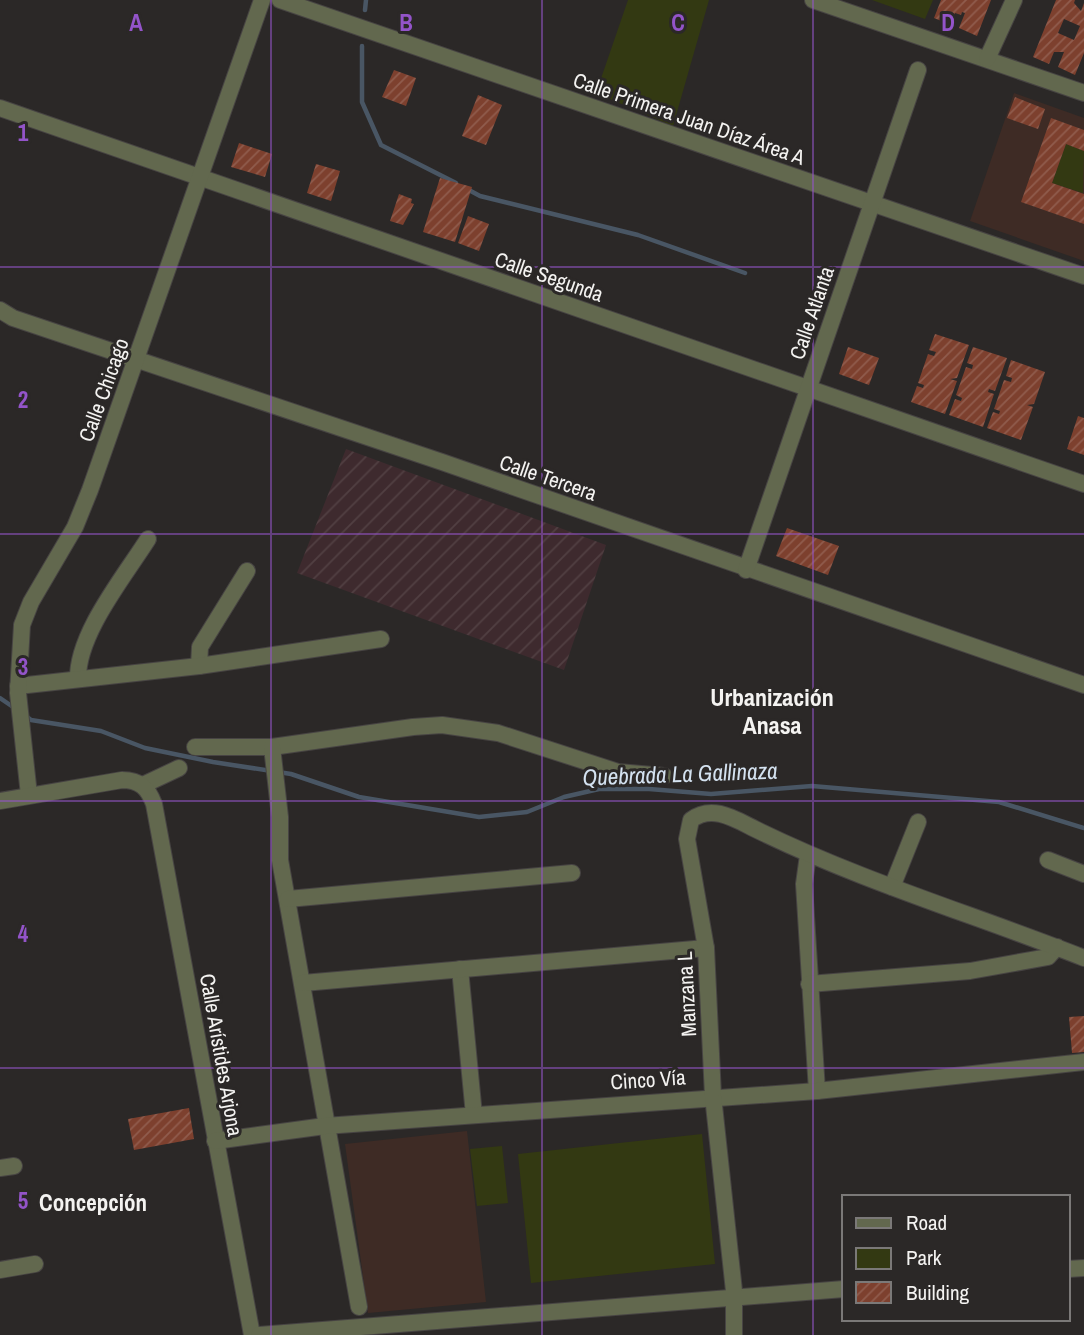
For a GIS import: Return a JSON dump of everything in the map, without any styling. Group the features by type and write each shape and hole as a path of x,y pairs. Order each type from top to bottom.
{"street":[{"name":"Calle Chicago","path":"29,795 18,690 22,625 31,601 75,527 138,361 262,0"},
{"name":"Calle Primera Juan Díaz Área A","path":"280,0 1084,276"},
{"path":"814,0 1084,93"},
{"path":"987,60 1014,0"},
{"name":"Calle Atlanta","path":"746,570 918,70"},
{"name":"Calle Segunda","path":"0,108 1084,484"},
{"name":"Calle Tercera","path":"0,310 13,318 442,462 746,570 1084,685"},
{"path":"78,679 81,655 94,625 148,539"},
{"path":"199,666 200,647 247,571"},
{"path":"18,690 78,679 199,666 381,639"},
{"path":"195,747 273,753 413,727 442,726 498,733 618,772 664,776"},
{"path":"273,753 280,860 359,1307"},
{"path":"0,801 122,780 133,780 143,785 179,768"},
{"name":"Calle Arístides Arjona","path":"143,785 154,804 252,1335"},
{"name":"Manzana L","path":"734,1335 733,1290 713,1096 706,948 687,839 691,820 705,813 729,816 808,855"},
{"path":"892,887 918,821"},
{"path":"817,1091 804,884 808,855 1084,958"},
{"path":"1048,860 1084,874"},
{"path":"288,899 572,873"},
{"path":"809,984 970,971 1048,957 1057,947"},
{"path":"303,983 706,948"},
{"path":"460,969 474,1115"},
{"name":"Cinco Vía","path":"215,1141 325,1126 713,1096 817,1091 1084,1062"},
{"path":"0,1270 35,1264"},
{"path":"260,1335 733,1290 842,1289"}],"shaded area":[{"path":"1014,93 1084,118 1084,261 970,221"},
{"path":"346,449 606,545 564,670 297,573"},
{"path":"467,1131 486,1302 368,1313 345,1144"}],"green space":[{"path":"628,0 709,0 673,126 596,93"},
{"path":"872,0 933,0 925,19"},
{"path":"1066,144 1084,151 1083,193 1052,183"},
{"path":"702,1134 715,1264 531,1283 518,1154"},
{"path":"502,1146 508,1203 477,1206 470,1149"}],"building":[{"path":"941,0 991,0 977,36 959,28 965,13 955,13 951,25 934,18"},
{"path":"1056,0 1075,0 1074,3 1081,11 1084,3 1084,53 1075,75 1058,67 1064,52 1054,52 1049,64 1033,57","holes":["1064,19 1080,26 1074,40 1058,33"]},
{"path":"394,70 416,78 406,106 382,97"},
{"path":"478,95 502,105 486,145 462,136"},
{"path":"1015,97 1045,109 1038,129 1007,118"},
{"path":"1051,118 1084,130 1084,151 1066,144 1052,183 1084,194 1084,224 1021,202"},
{"path":"239,143 272,154 265,177 231,167"},
{"path":"316,164 340,171 331,201 307,193"},
{"path":"440,178 472,187 455,242 423,232"},
{"path":"399,194 412,199 411,203 414,204 403,225 390,221"},
{"path":"468,216 489,224 479,251 458,243"},
{"path":"935,334 969,345 957,378 950,379 957,381 945,414 911,402 917,386 923,388 924,385 918,383 928,354 934,356 936,352 929,350"},
{"path":"848,347 879,358 869,385 839,374"},
{"path":"973,347 1007,358 995,391 989,389 988,392 994,394 983,427 949,415 955,399 961,401 962,398 956,395 966,367 972,369 973,365 967,363"},
{"path":"1011,360 1045,372 1034,404 1027,405 1033,407 1021,440 987,428 993,412 999,414 1000,411 994,409 1004,380 1011,382 1012,378 1006,376"},
{"path":"1078,416 1084,418 1084,455 1067,449"},
{"path":"787,528 839,546 828,575 776,556"},
{"path":"1084,1016 1084,1052 1072,1053 1069,1017"},
{"path":"189,1108 194,1139 134,1150 128,1119"}],"waterway":[{"path":"365,10 366,0"},
{"path":"362,46 362,102 381,145 456,183"},
{"path":"467,189 480,196 638,235 745,273"},
{"name":"Quebrada La Gallinaza","path":"0,698 16,709"},
{"name":"Quebrada La Gallinaza","path":"26,716 31,720 101,731 145,748 291,774 359,797 479,817 527,812 564,797 599,789 649,789 711,794 812,786 999,802 1084,828"}],"district":[{"name":"Urbanización Anasa","path":"772,712"},
{"name":"Concepción","path":"93,1203"}]}
